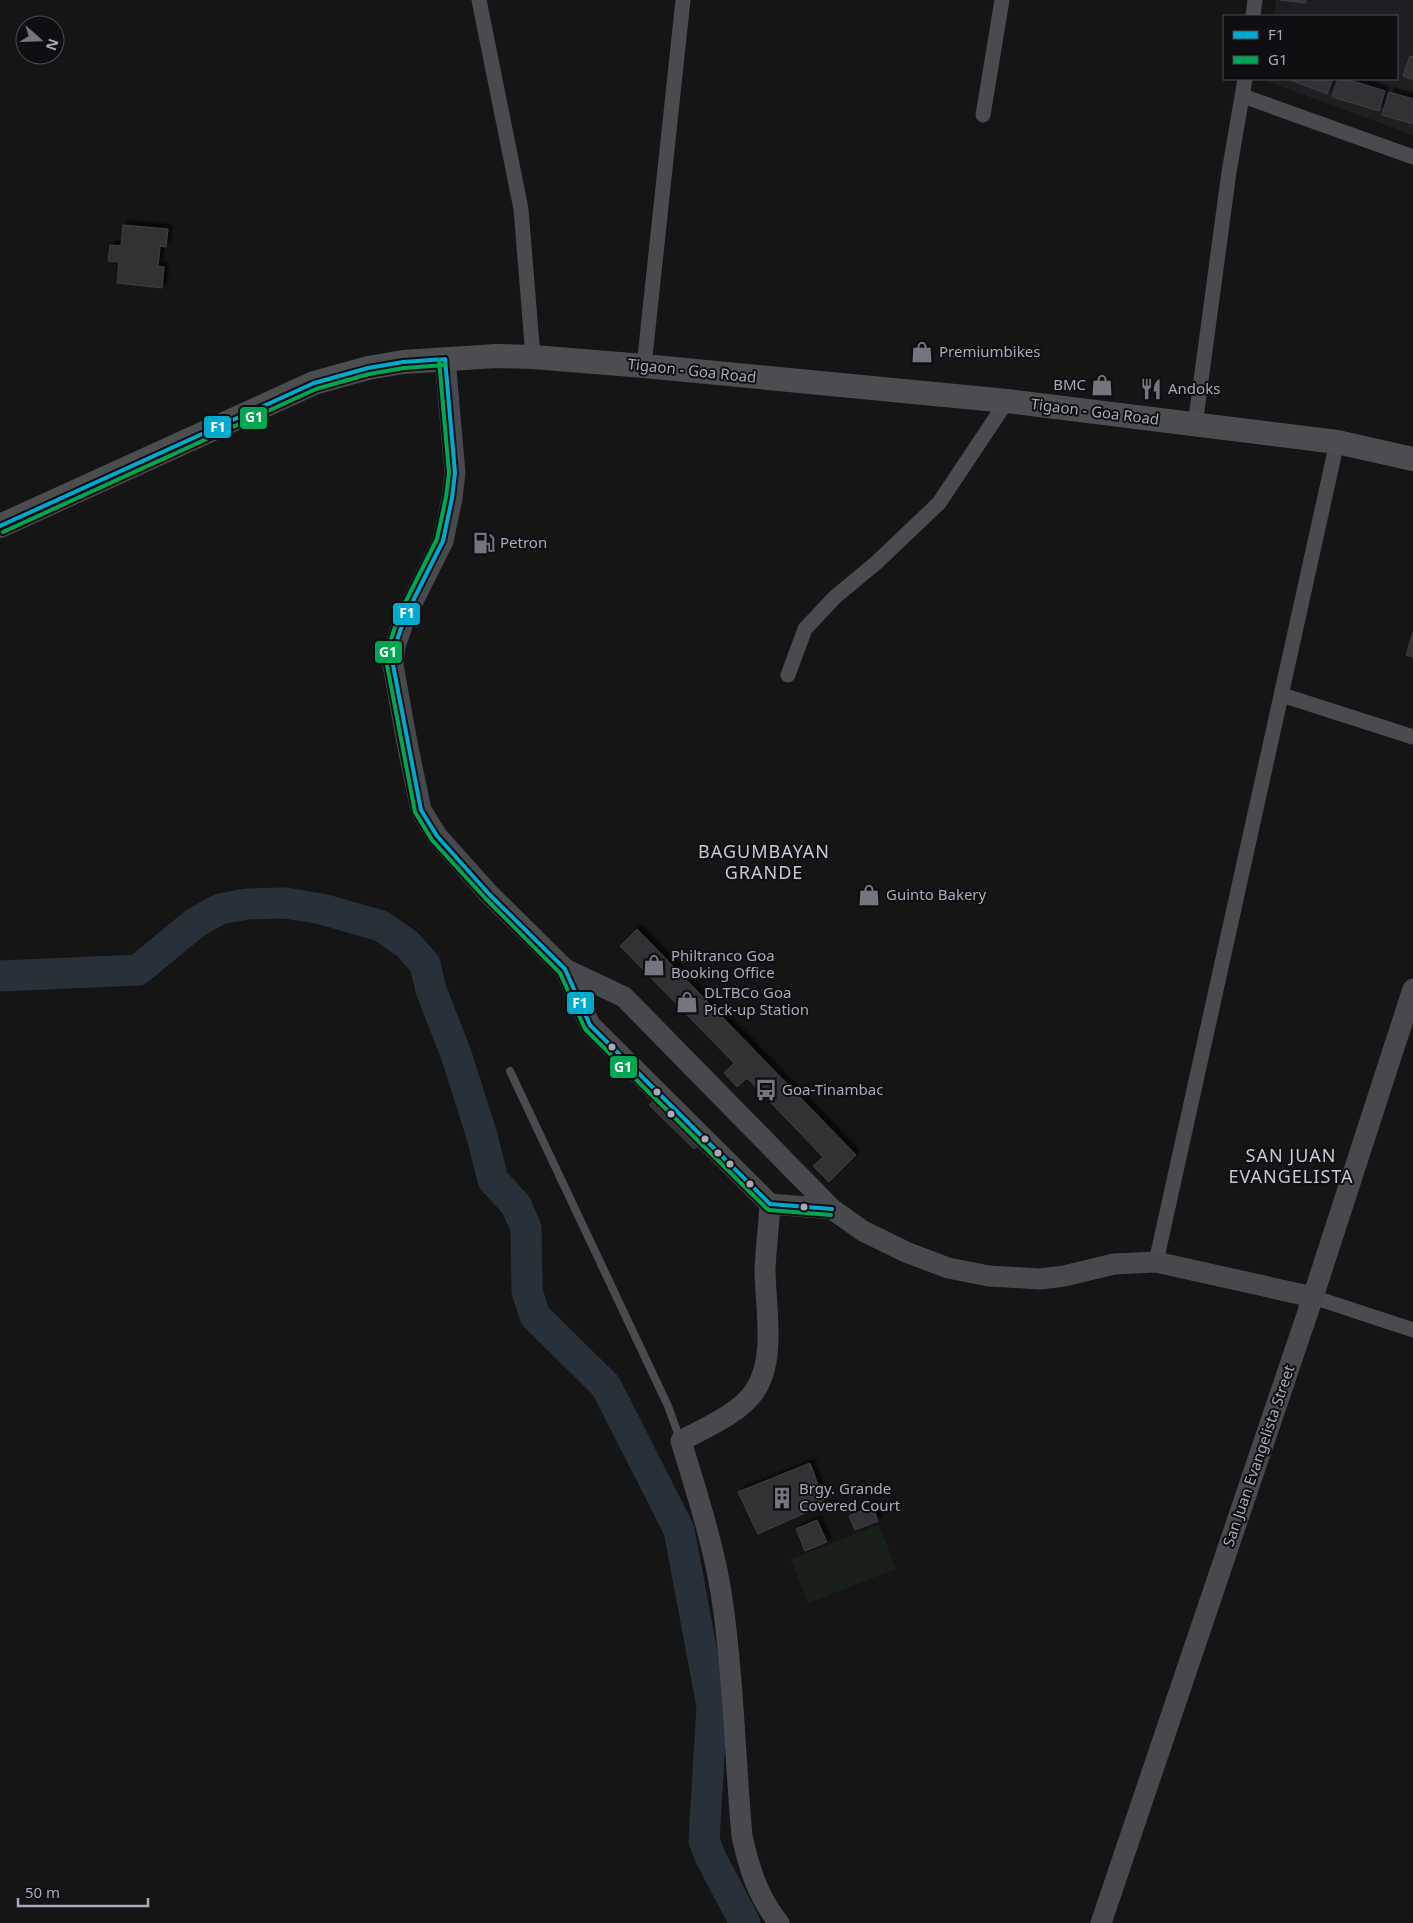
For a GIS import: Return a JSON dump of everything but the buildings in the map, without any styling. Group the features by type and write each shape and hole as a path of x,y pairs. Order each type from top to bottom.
{"main road":[{"name":"Tigaon - Goa Road","path":"0,526 314,384 368,368 403,362 496,356 644,366 1007,401 1337,442 1413,459"}],"street":[{"path":"479,0 521,209 533,357"},
{"path":"644,366 683,0"},
{"path":"982,115 1002,0"},
{"path":"1253,15 1255,0"},
{"path":"1195,425 1229,172 1245,80"},
{"path":"1243,96 1413,157"},
{"path":"445,359 455,473 450,513 443,541 405,617 395,646 393,665 395,683 422,810 436,836 489,894 565,969 624,997 832,1209 863,1231 906,1252 948,1268 989,1276 1040,1279 1064,1276 1114,1264 1156,1262 1313,1297 1413,1330"},
{"path":"788,675 806,629 835,597 876,563 939,502 1007,401"},
{"path":"1156,1262 1337,442"},
{"path":"1282,694 1413,737"},
{"path":"565,969 590,1025 770,1204 832,1209"},
{"name":"San Juan Evangelista Street","path":"1100,1923 1313,1297 1413,989"},
{"path":"770,1204 766,1268 767,1346 766,1365 761,1380 753,1394 727,1416 681,1441 702,1512 723,1604 730,1669 742,1836 748,1863 757,1889 769,1911 779,1923"}],"lane":[{"path":"510,1071 668,1406 681,1441"}],"shaded area":[{"path":"1276,0 1413,0 1413,135 1266,81 1398,80 1398,15 1274,15"},
{"path":"879,1525 896,1569 808,1603 791,1559"}],"waterway":[{"path":"0,976 138,970 195,923 220,909 247,904 285,903 322,909 381,926 407,944 425,964 431,990 456,1054 482,1136 493,1180 516,1205 526,1228 527,1291 535,1316 606,1386 679,1530 712,1706 704,1841 745,1923"}],"transit line":[{"name":"F1","path":"445,359 455,473 452,498 443,541 405,617 395,646 393,665 421,810 437,836 489,894 565,969 590,1025 770,1204 832,1209"},
{"name":"F1","path":"0,526 314,383 368,368 403,362 445,359"},
{"name":"G1","path":"439,360 449,473 446,497 437,539 399,615 389,645 387,665 415,812 432,840 485,898 560,973 585,1029 766,1208 769,1210 831,1215"},
{"name":"G1","path":"3,532 316,389 369,374 404,368 445,365"}],"place":[{"name":"Premiumbikes","path":"922,352"},
{"name":"BMC","path":"1102,385"},
{"name":"Andoks","path":"1151,389"},
{"name":"Petron","path":"484,543"},
{"name":"Guinto Bakery","path":"869,895"},
{"name":"Philtranco Goa Booking Office","path":"654,965"},
{"name":"DLTBCo Goa Pick-up Station","path":"687,1002"},
{"name":"Goa-Tinambac","path":"766,1090"},
{"name":"Brgy. Grande Covered Court","path":"782,1498"}],"district":[{"name":"BAGUMBAYAN GRANDE","path":"764,862"},
{"name":"SAN JUAN EVANGELISTA","path":"1291,1166"}]}
